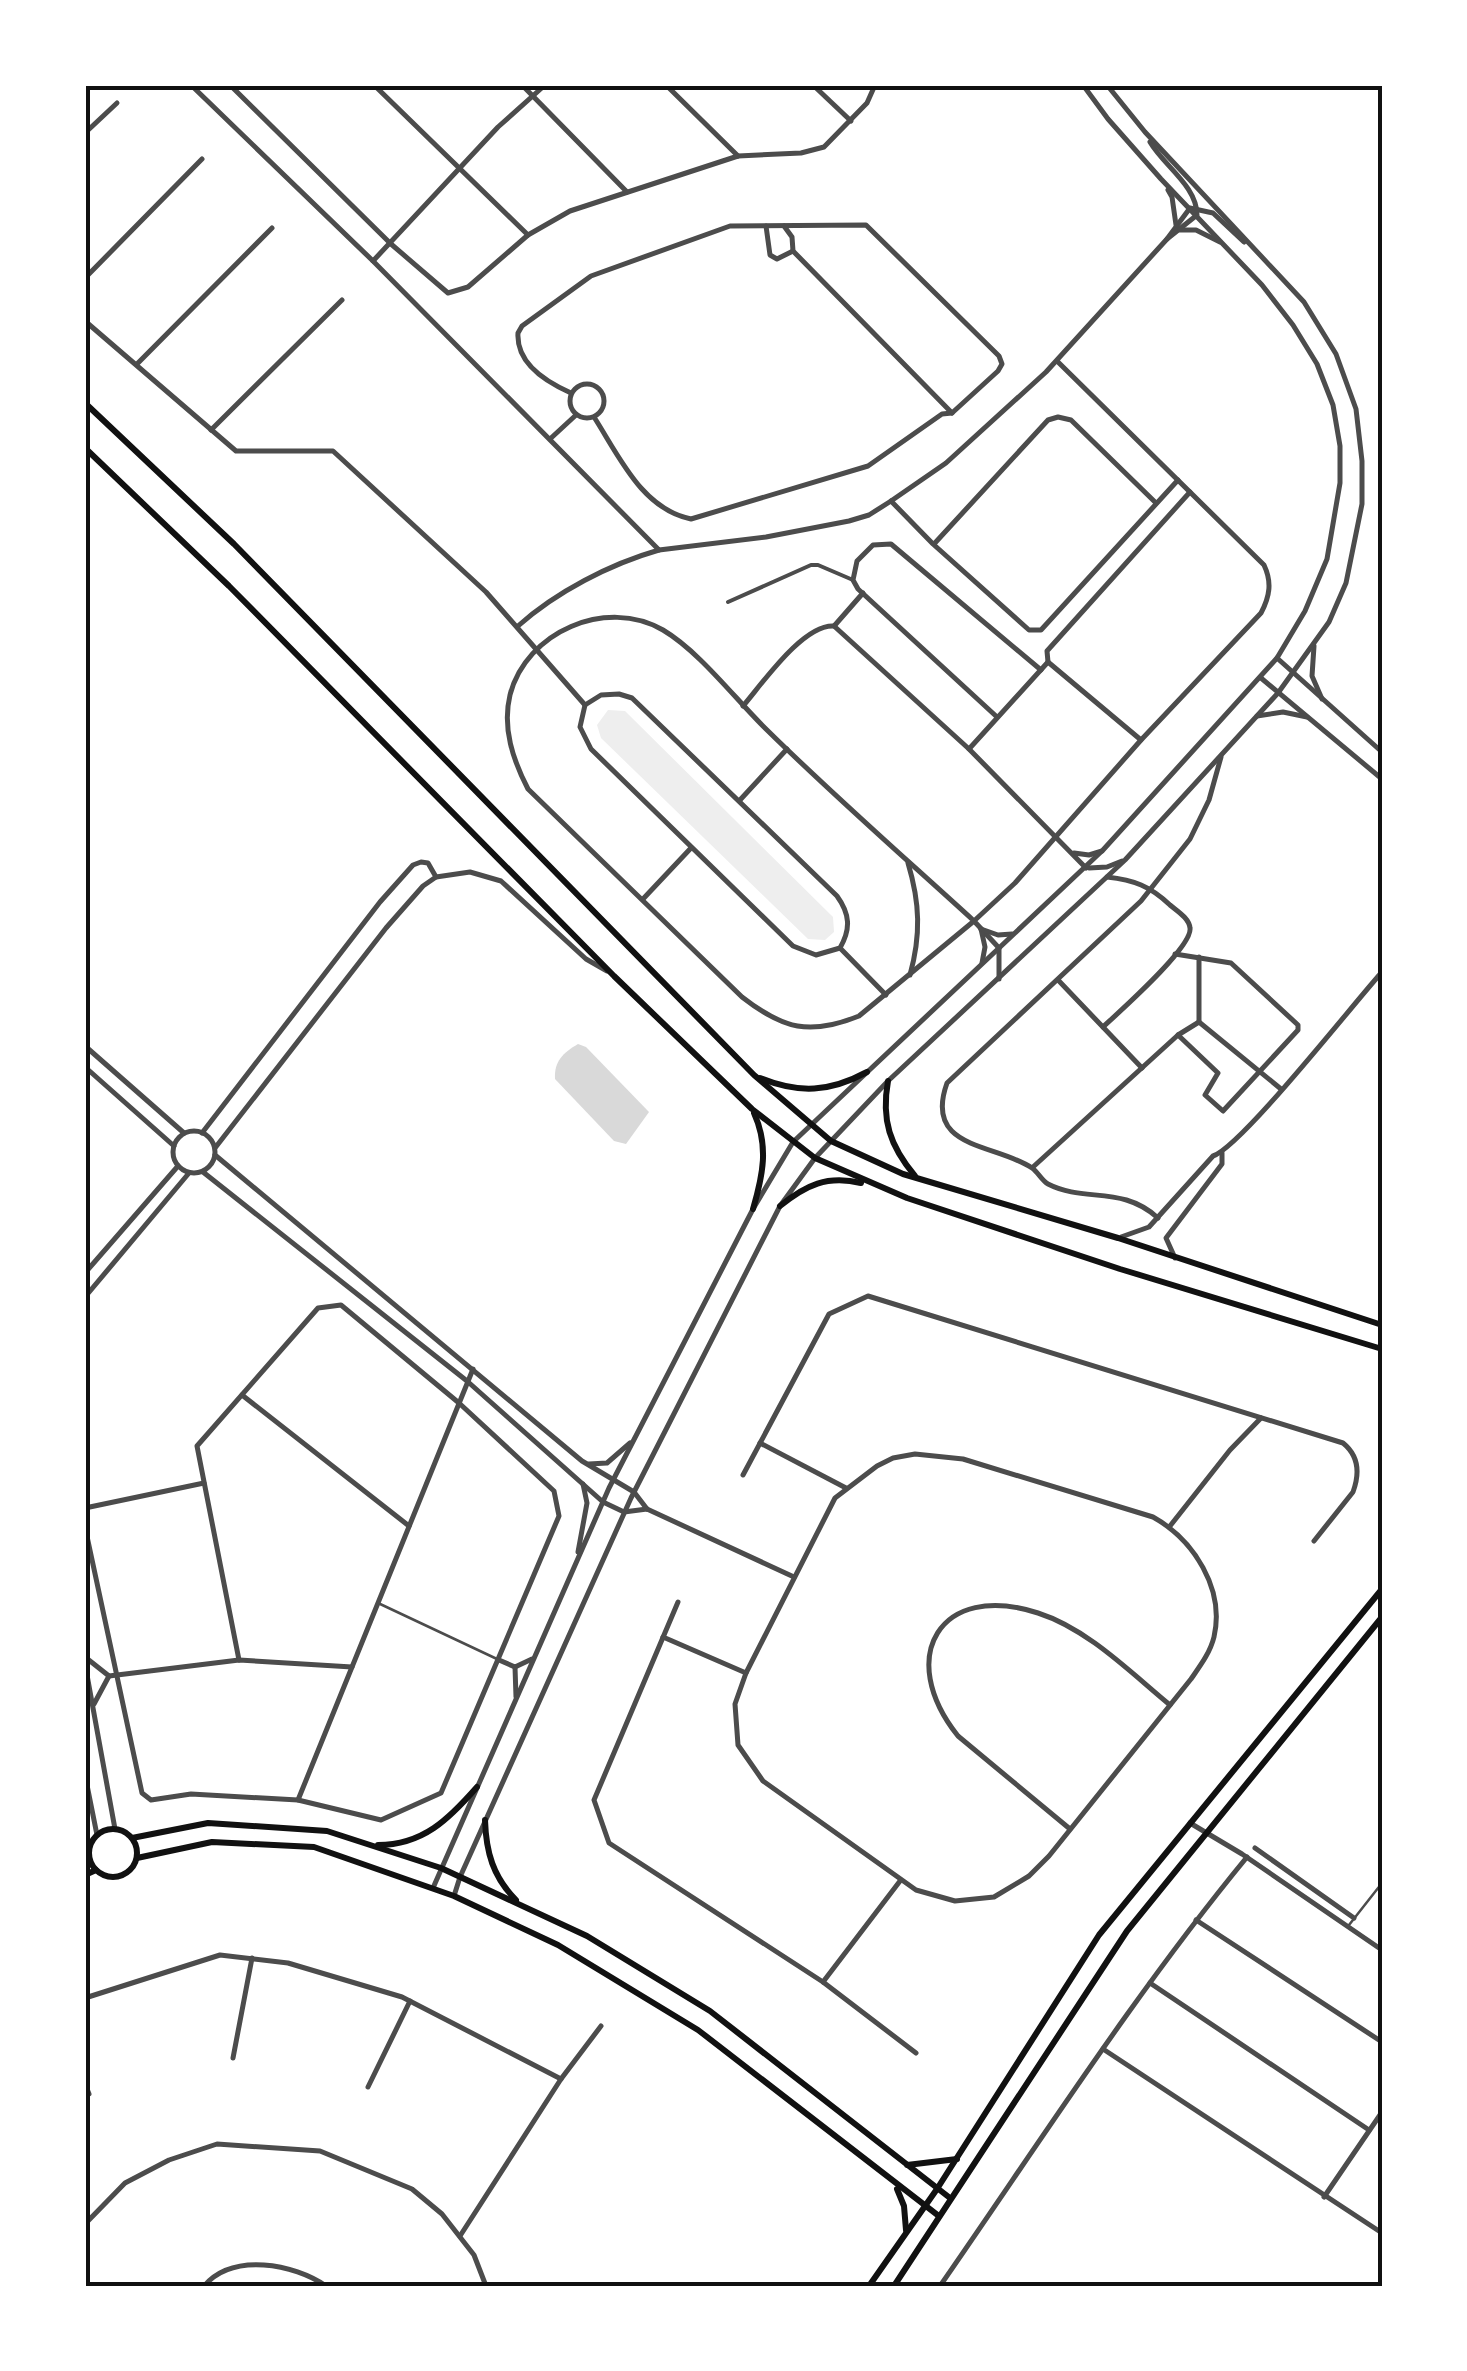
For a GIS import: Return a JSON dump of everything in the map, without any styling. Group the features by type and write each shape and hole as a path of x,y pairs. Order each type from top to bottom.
{"main road":[{"path":"85,403 234,544 754,1076 831,1140 917,1178 1118,1238 1382,1325"},
{"path":"85,448 229,586 614,976 752,1109 815,1158 876,1187"},
{"path":"754,1076 782,1086 822,1089 844,1084 867,1072"},
{"path":"888,1081 886,1129 917,1178"},
{"path":"752,1109 761,1128 764,1148 762,1176 753,1209"},
{"path":"780,1206 804,1187 848,1180 1382,1349"},
{"path":"869,2286 957,2159 1099,1935 1382,1589"},
{"path":"894,2286 1127,1931 1382,1617"},
{"path":"372,1846 398,1845 434,1830 476,1787"},
{"path":"485,1820 492,1867 502,1886 521,1905"},
{"path":"132,1838 137,1858 130,1871 116,1878 96,1870 87,1850 97,1835 115,1829 132,1838 208,1824 327,1830 440,1868 587,1936 710,2011 950,2198"},
{"path":"137,1858 212,1842 314,1848 454,1896 558,1945 698,2030 939,2216"},
{"path":"85,1875 96,1870"},
{"path":"906,2165 957,2159"},
{"path":"896,2186 904,2206 906,2231"}],"street":[{"path":"190,85 373,262 659,550"},
{"path":"230,85 390,244 442,290 455,292 468,286 528,234 570,211 738,156 814,152 824,148 867,103 876,85"},
{"path":"374,85 528,234"},
{"path":"522,85 627,192"},
{"path":"373,262 498,127 545,85"},
{"path":"666,85 738,156"},
{"path":"813,85 851,122"},
{"path":"433,1888 612,1482 753,1209 793,1142 1086,868 1261,678 1305,611 1327,559 1338,501 1340,446 1333,406 1316,364 1294,325 1083,85"},
{"path":"454,1896 624,1512 780,1206 815,1158 888,1081 1107,877 1278,693 1329,622 1346,583 1362,504 1362,462 1356,408 1336,354 1304,302 1145,132 1107,85"},
{"path":"85,133 118,103"},
{"path":"1145,132 1156,152 1191,193 1195,210"},
{"path":"85,278 202,160"},
{"path":"1161,178 1172,197 1178,228"},
{"path":"518,626 577,586 659,550 766,536 869,515 979,436 1057,361 1195,210"},
{"path":"1195,210 1213,213 1238,239 1251,246"},
{"path":"572,393 543,378 520,352 518,332 522,326 590,276 730,226 866,225 999,356 1002,364 952,413 933,420 868,466 691,519 674,516 655,504 629,472 594,416"},
{"path":"766,226 770,255 777,259 793,252"},
{"path":"784,226 792,237 793,252 952,413"},
{"path":"136,364 272,228"},
{"path":"1178,228 1196,230 1227,245"},
{"path":"211,430 342,300"},
{"path":"85,320 236,451 333,451 518,626 585,705"},
{"path":"999,979 1000,948 982,929 974,921 787,750 686,648 663,630 640,620 613,616 586,621 561,632 536,649 518,672 509,698 508,729 514,762 528,789 742,997 786,1025 813,1029 859,1016 974,921 1058,838 1260,613 1270,589 1264,564 1057,361"},
{"path":"586,384 601,391 602,408 594,416 576,414 570,402 572,393 586,384"},
{"path":"550,439 576,414"},
{"path":"934,544 1048,420 1058,416 1070,420 1156,503"},
{"path":"891,501 1029,630 1041,630 1178,480"},
{"path":"1142,740 1048,662 1047,651 1190,492"},
{"path":"853,580 857,561 873,545 892,544 1040,670"},
{"path":"728,602 818,565 853,580 863,594 998,717"},
{"path":"834,626 863,594"},
{"path":"742,706 808,634 824,625 834,626 968,749 1086,868"},
{"path":"1314,644 1312,676 1322,699"},
{"path":"1277,658 1382,752"},
{"path":"968,749 1048,662"},
{"path":"1261,678 1382,779"},
{"path":"601,695 632,698 740,800 846,908 849,923 840,948 816,955 793,946 591,750 580,727 585,705 601,695"},
{"path":"1257,716 1283,712 1307,718"},
{"path":"740,800 787,750"},
{"path":"1158,1218 1144,1205 1128,1199 1046,1184 1032,1168 960,1140 944,1119 941,1100 947,1083 1141,901 1190,839 1209,800 1222,754"},
{"path":"642,899 692,848"},
{"path":"1071,852 1089,855 1103,850"},
{"path":"907,860 919,918 910,976"},
{"path":"1086,868 1124,860"},
{"path":"85,1046 184,1133 202,1132 413,865 428,863 436,877"},
{"path":"203,1172 386,928 436,877 470,872 501,881 586,959 614,976"},
{"path":"1103,1028 1189,938 1188,921 1150,887 1107,877"},
{"path":"982,929 998,935 1016,933"},
{"path":"981,966 985,955 982,929"},
{"path":"840,948 886,995"},
{"path":"1176,954 1238,968 1298,1026 1223,1111 1205,1095 1218,1074 1178,1034"},
{"path":"1199,957 1199,1022"},
{"path":"1118,1238 1140,1232 1158,1218 1213,1156 1224,1152 1382,972"},
{"path":"1059,980 1142,1068"},
{"path":"1032,1168 1178,1034 1199,1022"},
{"path":"1199,1022 1281,1089"},
{"path":"85,1066 174,1146"},
{"path":"202,1132 215,1152 586,1464 634,1492 647,1508 794,1577"},
{"path":"184,1133 174,1146 178,1166 189,1173 203,1172 467,1381 603,1502 624,1512 647,1508"},
{"path":"1176,1260 1166,1238 1222,1164 1224,1152"},
{"path":"85,1274 178,1166"},
{"path":"85,1297 189,1173"},
{"path":"743,1475 829,1314 868,1296 1343,1444 1353,1454 1358,1473 1352,1492 1314,1540"},
{"path":"85,1527 142,1793 151,1800 191,1794 298,1800 381,1820 441,1793 558,1516 554,1490 459,1403 341,1305 318,1308 197,1446 239,1660"},
{"path":"298,1800 474,1369"},
{"path":"242,1395 409,1526"},
{"path":"1170,1526 1230,1450 1262,1417"},
{"path":"586,1464 607,1463 635,1438"},
{"path":"760,1443 847,1489"},
{"path":"936,1454 1131,1509 1170,1526 1198,1554 1212,1594 1214,1638 1206,1658 1029,1876 994,1897 955,1901 900,1882 763,1781 738,1745 735,1704 746,1673 835,1498 876,1466 893,1458 936,1454"},
{"path":"85,1508 204,1483"},
{"path":"577,1560 587,1503 583,1484"},
{"path":"678,1602 594,1800 609,1844 823,1982 916,2053"},
{"path":"1070,1829 958,1736 945,1720 934,1702 926,1666 944,1626 964,1610 976,1608 999,1606 1041,1614 1074,1630 1170,1705"},
{"path":"663,1638 746,1673"},
{"path":"498,1660 516,1667 533,1659"},
{"path":"85,1660 109,1676 239,1660 352,1668"},
{"path":"85,1660 115,1829"},
{"path":"516,1667 516,1697"},
{"path":"92,1707 109,1676"},
{"path":"85,1774 97,1835"},
{"path":"1190,1823 1247,1857 1382,1950"},
{"path":"1256,1848 1354,1918"},
{"path":"940,2286 1150,1983 1247,1857"},
{"path":"823,1982 900,1882"},
{"path":"1196,1920 1382,2042"},
{"path":"85,1998 220,1954 288,1962 410,2001 561,2079"},
{"path":"232,2058 252,1958"},
{"path":"1150,1983 1369,2130"},
{"path":"368,2087 410,2001"},
{"path":"460,2236 561,2079 600,2026"},
{"path":"1103,2049 1382,2233"},
{"path":"85,2084 90,2094"},
{"path":"1324,2197 1382,2112"},
{"path":"85,2224 126,2183 169,2160 218,2144 320,2151 412,2188 460,2236 474,2255 486,2286"},
{"path":"204,2286 212,2277 241,2266 278,2265 311,2276 326,2286"}],"lane":[{"path":"378,1603 498,1660"},
{"path":"1348,1927 1382,1883"}],"shaded area":[{"path":"608,710 625,711 833,917 834,932 825,940 808,939 601,738 597,725"},
{"path":"578,1044 586,1047 649,1112 626,1144 614,1141 555,1079 560,1058"}]}
